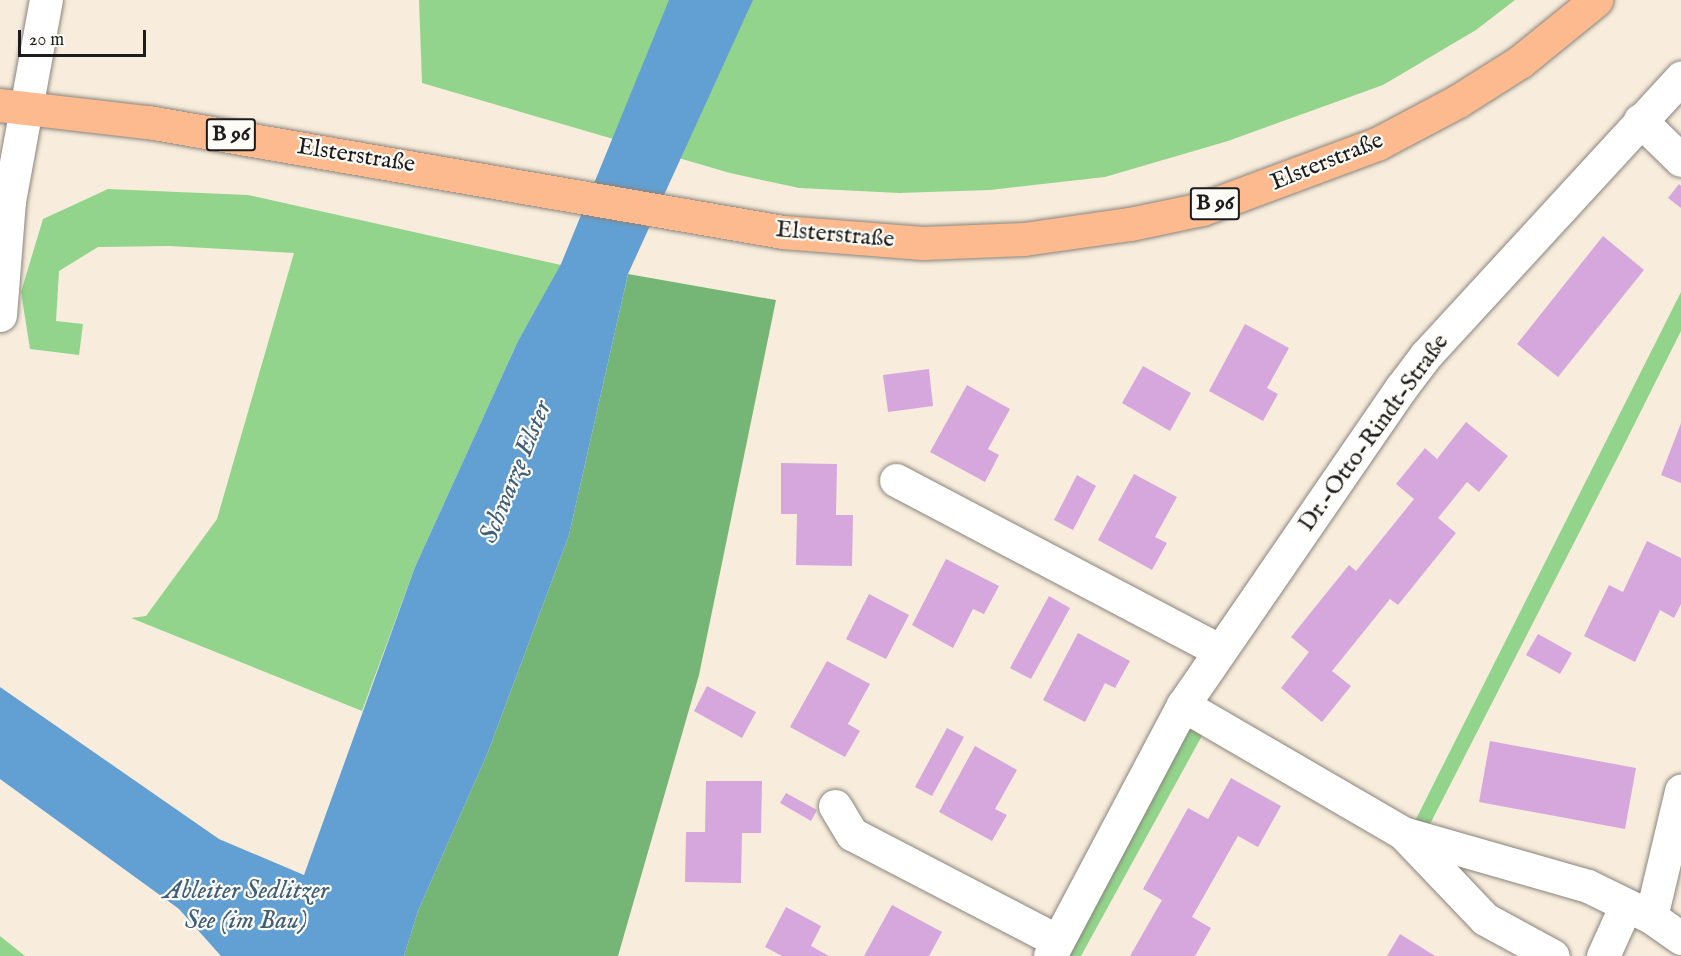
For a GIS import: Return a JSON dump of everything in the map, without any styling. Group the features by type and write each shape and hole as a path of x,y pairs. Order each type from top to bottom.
{"main road":[{"name":"Elsterstraße","path":"13,106 148,122 435,169 783,232 923,243 1024,239 1130,224 1202,209 1377,144 1458,101 1521,61 1596,0"}],"street":[{"path":"0,315 9,201 13,106 46,0"},
{"name":"Dr.-Otto-Rindt-Straße","path":"835,806 852,834 1053,948 1183,705 1426,355 1681,78"},
{"path":"1640,120 1681,160"},
{"path":"896,480 1219,650"},
{"path":"1183,705 1402,833 1588,886 1639,911 1681,938"},
{"path":"1603,956 1639,911 1681,791"},
{"path":"1402,833 1485,918 1552,956"}],"green space":[{"path":"419,0 1515,0 1476,30 1383,85 1228,141 1105,177 990,190 899,193 799,188 730,173 422,83"},
{"path":"108,189 248,195 561,265 518,341 415,567 362,711 131,618 146,616 217,519 294,253 169,246 98,247 59,271 56,321 83,324 79,355 30,349 21,292 43,219"},
{"path":"628,274 776,300 699,675 618,956 404,956 418,911 488,752 569,535"},
{"path":"1681,292 1681,331 1621,451 1428,828 1414,823"},
{"path":"1183,705 1209,723 1081,956 1050,956"},
{"path":"0,936 25,956 0,956"}],"water":[{"path":"669,0 753,0 628,274 569,535 488,752 418,911 404,956 221,956 179,909 0,779 0,687 219,839 304,875 415,567 518,341 561,264"}],"building":[{"path":"1679,184 1681,186 1681,208 1668,198"},
{"path":"1603,236 1644,270 1558,377 1517,344"},
{"path":"1245,324 1289,348 1267,388 1278,394 1263,421 1209,391"},
{"path":"1143,366 1191,393 1170,431 1122,403"},
{"path":"929,369 933,406 888,412 883,375"},
{"path":"967,385 1010,409 988,449 999,455 985,482 930,452"},
{"path":"1466,422 1508,456 1479,492 1467,482 1438,518 1456,533 1398,605 1390,599 1332,671 1351,686 1322,722 1281,688 1309,652 1291,637 1349,565 1356,571 1414,499 1396,484 1425,448 1437,459"},
{"path":"1681,423 1681,483 1661,475"},
{"path":"781,463 837,464 836,515 853,515 852,566 796,565 797,514 781,514"},
{"path":"1134,474 1177,497 1155,537 1167,543 1152,570 1098,540"},
{"path":"1077,475 1096,486 1073,530 1054,520"},
{"path":"1647,541 1681,558 1681,604 1674,618 1660,610 1635,662 1584,636 1609,585 1623,592"},
{"path":"946,559 999,586 984,614 973,609 953,648 912,625"},
{"path":"869,594 909,615 886,659 846,639"},
{"path":"1049,596 1070,608 1031,679 1010,668"},
{"path":"1078,633 1130,661 1115,688 1105,683 1085,722 1043,700"},
{"path":"1538,634 1572,653 1560,674 1526,655"},
{"path":"827,661 870,684 848,724 860,731 845,757 790,727"},
{"path":"707,686 756,712 742,738 694,711"},
{"path":"947,728 964,737 932,796 915,787"},
{"path":"1490,741 1636,768 1625,829 1479,802"},
{"path":"975,746 1017,770 995,809 1007,815 992,841 939,812"},
{"path":"1231,778 1281,806 1258,847 1238,836 1192,917 1211,928 1195,956 1130,956 1162,900 1143,889 1188,808 1208,819"},
{"path":"706,781 762,781 761,833 742,833 741,883 685,882 686,832 705,832"},
{"path":"786,793 817,810 811,821 780,803"},
{"path":"892,905 942,932 929,956 864,956"},
{"path":"786,907 821,926 811,946 829,956 782,956 765,947"},
{"path":"1400,934 1435,956 1387,956"}],"water label":[{"name":"Schwarze Elster","path":"516,472"},
{"name":"Ableiter Sedlitzer See (im Bau)","path":"246,906"}]}
